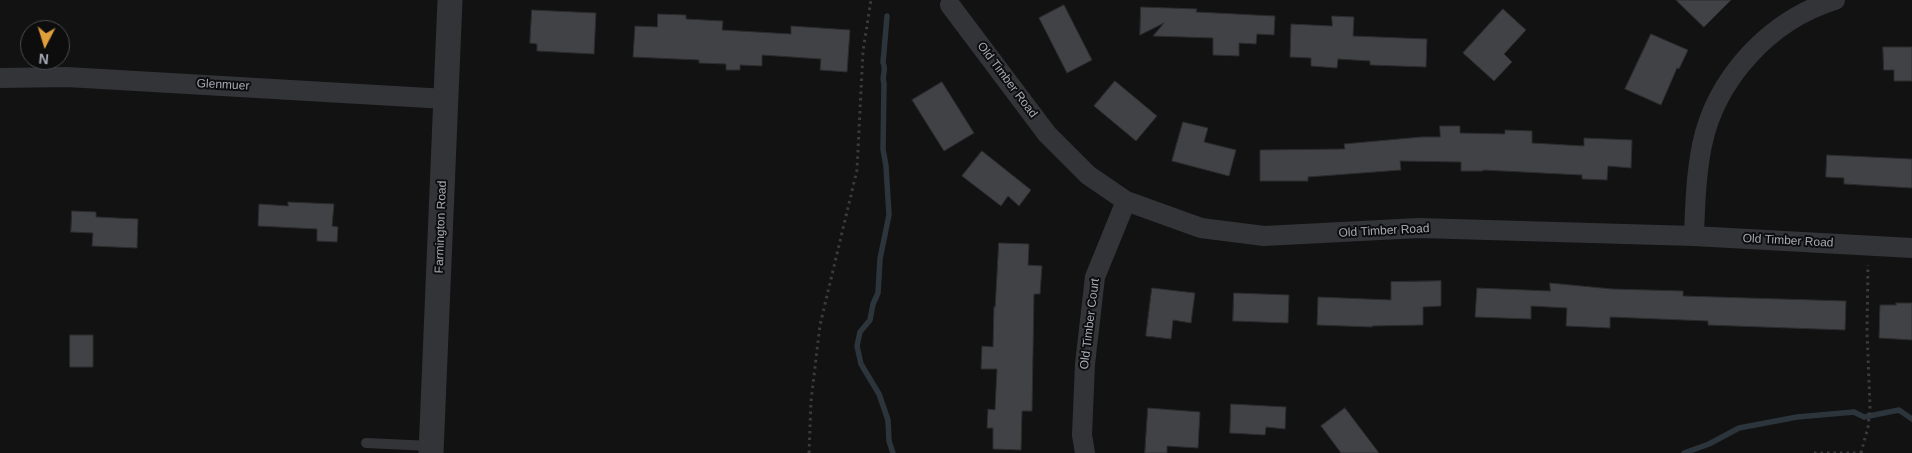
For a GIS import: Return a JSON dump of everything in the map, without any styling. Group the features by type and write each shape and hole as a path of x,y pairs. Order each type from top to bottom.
{"street":[{"name":"Farmington Road","path":"431,450 450,0"},
{"path":"1694,236 1698,171 1702,144 1711,113 1731,77 1760,43 1782,26 1802,13 1835,0"},
{"name":"Old Timber Road","path":"950,2 1046,134 1088,175 1126,201 1201,228 1264,236 1419,228 1694,236 1912,248"},
{"name":"Glenmuer","path":"0,78 77,77 446,99"},
{"name":"Old Timber Court","path":"1085,453 1082,436 1085,364 1095,277 1126,201"}],"lane":[{"path":"366,443 431,450"}],"path":[{"path":"809,453 810,401 820,325 857,170 863,51 871,0"},
{"path":"1814,453 1861,453 1868,427 1870,407 1867,331 1868,246"}],"building":[{"path":"1676,0 1731,0 1704,27"},
{"path":"1064,5 1092,60 1067,73 1039,18"},
{"path":"1141,7 1197,9 1196,12 1275,16 1274,35 1257,34 1256,44 1239,43 1239,56 1213,55 1213,38 1153,36 1164,23 1140,35"},
{"path":"1503,9 1526,30 1504,54 1512,62 1494,81 1463,53"},
{"path":"532,10 596,13 594,54 537,51 537,44 530,43"},
{"path":"658,14 686,15 686,19 723,21 722,30 791,34 791,26 850,30 847,72 820,70 821,59 762,55 762,66 740,65 740,70 726,70 726,64 699,63 699,60 633,57 635,26 657,27"},
{"path":"1332,16 1354,17 1353,36 1427,39 1426,67 1370,65 1370,61 1338,59 1337,68 1311,66 1311,58 1290,57 1291,24 1332,26"},
{"path":"1651,34 1688,50 1679,69 1677,68 1661,105 1625,89"},
{"path":"1883,47 1912,47 1912,81 1894,81 1894,70 1884,70"},
{"path":"1115,81 1157,116 1136,141 1094,106"},
{"path":"942,82 974,133 944,151 912,100"},
{"path":"1183,122 1208,128 1204,142 1236,150 1229,176 1172,161"},
{"path":"1440,126 1460,126 1460,133 1505,134 1505,130 1532,131 1532,143 1584,146 1584,138 1632,140 1631,168 1608,166 1607,180 1582,179 1582,175 1483,170 1461,171 1461,162 1400,161 1401,170 1308,177 1308,181 1260,181 1260,150 1345,149 1344,144 1440,137"},
{"path":"982,151 1031,190 1019,206 1008,196 1001,206 962,176"},
{"path":"1827,155 1912,159 1912,188 1844,184 1844,178 1826,177"},
{"path":"288,202 334,204 332,226 338,227 337,242 317,241 317,229 258,226 259,204 288,206"},
{"path":"72,211 96,212 96,217 138,219 137,248 92,246 93,233 71,232"},
{"path":"999,243 1029,244 1028,265 1042,266 1040,294 1034,294 1032,411 1022,411 1021,450 993,449 993,428 987,428 988,409 995,410 997,369 981,369 982,346 993,347"},
{"path":"1441,281 1441,306 1423,307 1423,325 1372,327 1317,325 1318,297 1391,300 1391,282"},
{"path":"1550,283 1612,289 1683,291 1683,296 1846,301 1845,330 1708,325 1708,321 1610,317 1610,328 1566,326 1567,308 1531,306 1531,319 1475,317 1477,288 1550,291"},
{"path":"1152,288 1195,293 1191,323 1173,320 1171,339 1146,336"},
{"path":"1234,293 1289,295 1288,323 1233,321"},
{"path":"1896,303 1912,303 1912,340 1879,338 1880,305 1896,305"},
{"path":"70,335 93,335 93,367 70,367"},
{"path":"1231,404 1286,407 1285,429 1266,427 1265,435 1230,433"},
{"path":"1148,408 1200,412 1198,448 1167,446 1167,453 1145,453"},
{"path":"1345,408 1379,453 1341,453 1321,426"}],"waterway":[{"path":"887,16 883,63 883,149 889,215 880,259 878,293 873,304 870,320 860,332 857,346 861,364 879,394 888,420 889,441 893,453"},
{"path":"1684,453 1709,444 1739,428 1797,417 1854,412 1864,417 1899,410 1912,419"}]}
